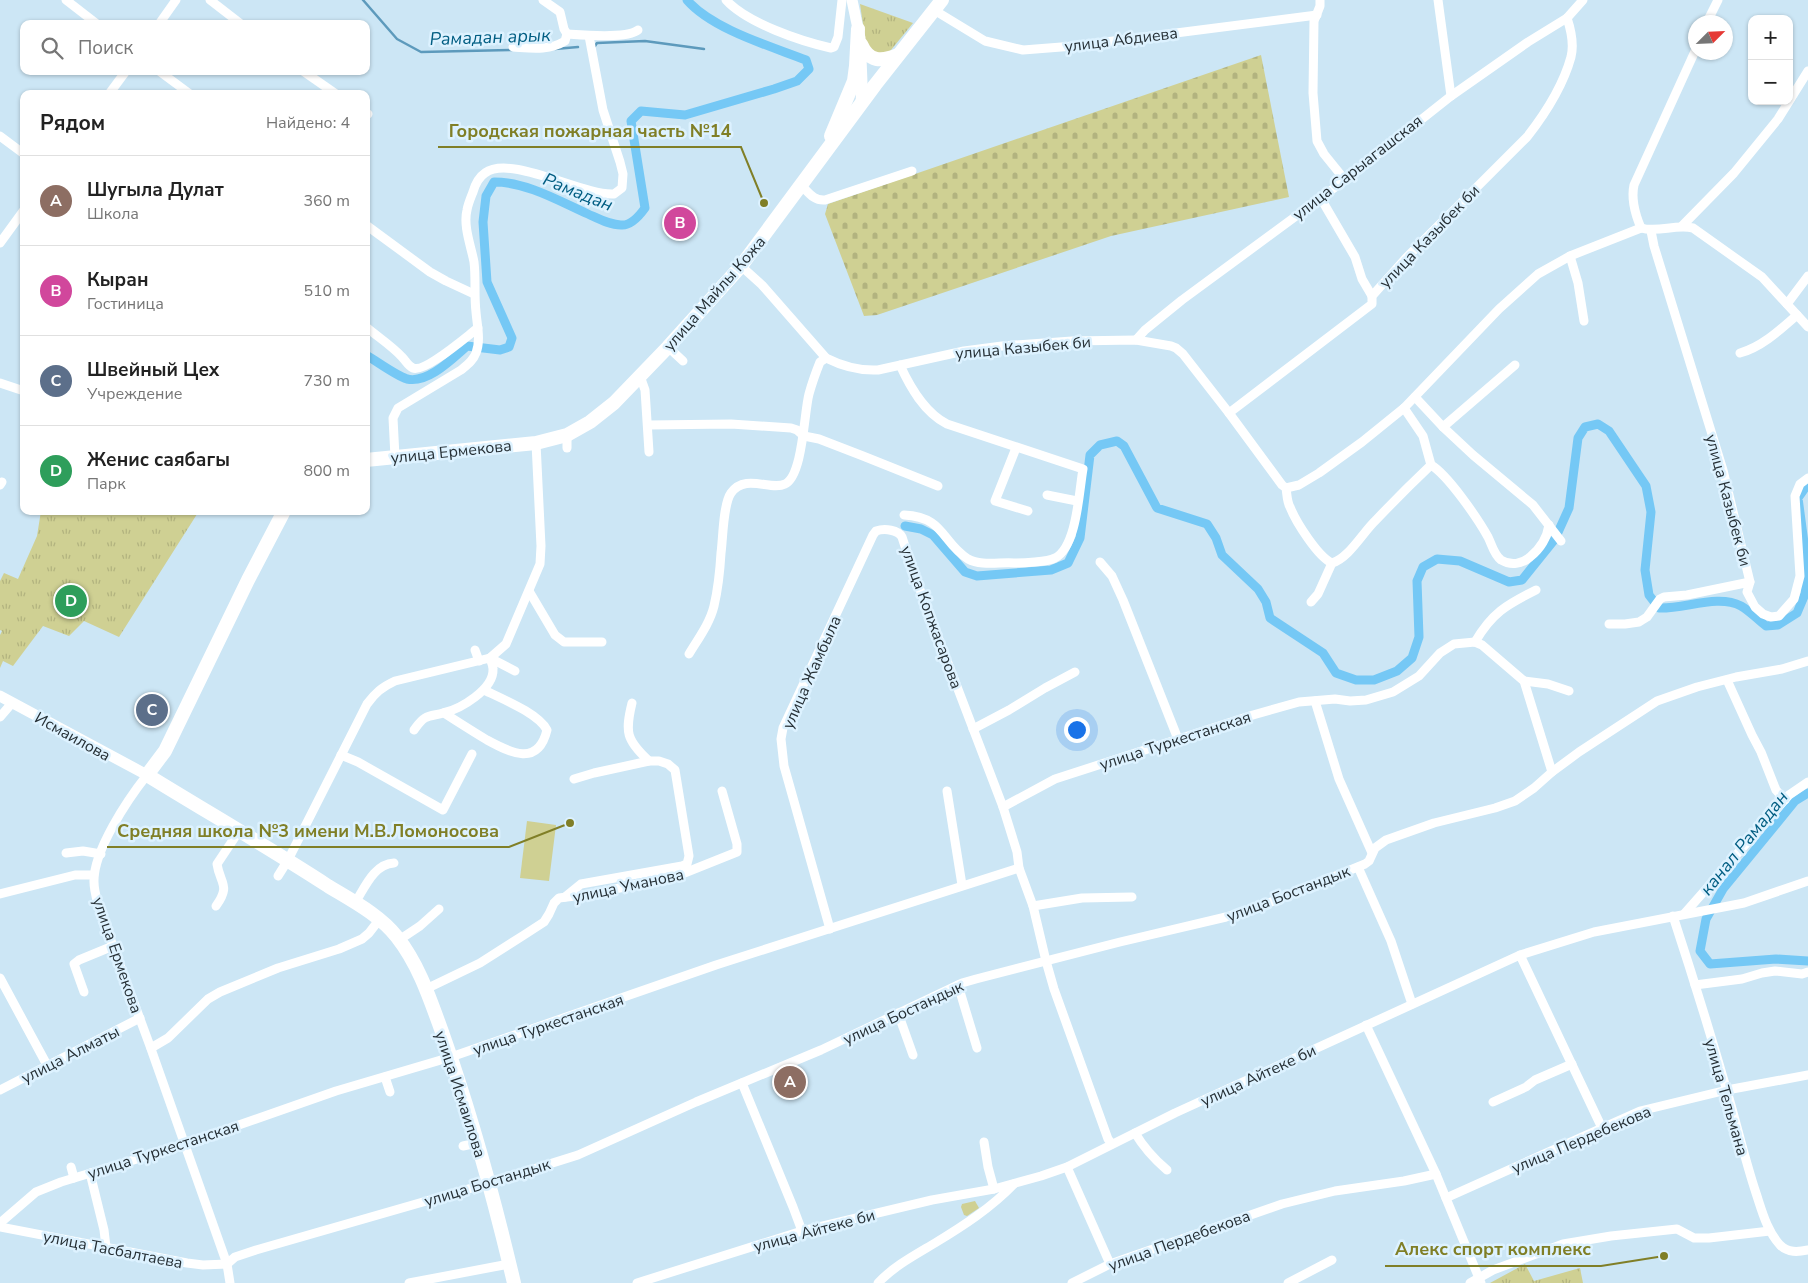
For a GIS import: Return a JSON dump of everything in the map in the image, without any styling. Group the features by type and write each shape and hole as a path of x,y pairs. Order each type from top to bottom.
{"main road":[{"name":"улица Майлы Кожа","path":"536,443 567,441 614,403 668,347 741,266 861,104 938,5"},
{"path":"828,148 831,133 854,81 858,29"},
{"path":"861,44 867,53 878,60 886,60 898,55"},
{"name":"улица Ермекова","path":"370,460 536,443"},
{"name":"улица Ермекова","path":"147,775 165,751 248,580 282,515"},
{"name":"улица Исмаилова","path":"147,775 288,860 355,903 379,920 399,940 413,959 451,1057 470,1144 489,1183 514,1283"}],"street":[{"path":"66,0 92,20"},
{"path":"162,20 176,0"},
{"path":"210,0 236,20"},
{"path":"512,47 554,47 565,41 567,34 560,12 543,0"},
{"path":"726,0 754,22 831,48 834,47 838,36 842,0"},
{"path":"852,0 861,44 861,104"},
{"path":"1320,0 1320,6 1314,21 1313,93 1318,141 1324,154 1345,180"},
{"path":"1438,0 1451,96"},
{"name":"улица Сарыагашская","path":"1136,340 1145,330 1182,300 1345,180 1451,96 1528,42 1567,18 1582,0"},
{"path":"1710,15 1718,0"},
{"name":"улица Абдиева","path":"938,5 985,41 1023,50 1074,46 1316,15"},
{"name":"улица Казыбек би","path":"1229,413 1372,304 1372,296 1406,258 1527,137 1555,94 1571,56 1572,43 1567,18"},
{"path":"567,34 589,36 628,35 638,30"},
{"path":"396,457 389,438 393,418 398,408 461,370 469,364 477,351 478,328 474,294 474,264 466,211 475,186 486,172 492,169 517,168 598,193 614,194 622,188 620,162 603,110 589,36"},
{"path":"1641,228 1634,206 1634,185 1691,60"},
{"path":"1682,226 1734,173 1778,119 1808,71"},
{"path":"112,90 123,75"},
{"path":"165,75 185,90"},
{"path":"309,75 330,90"},
{"path":"0,136 20,151"},
{"path":"801,185 819,201 912,171"},
{"path":"1320,197 1354,257 1362,279 1372,296"},
{"path":"0,243 20,216"},
{"path":"1286,488 1298,485 1319,474 1404,408 1455,353 1538,274 1570,256 1641,228 1651,231 1682,226 1693,228 1751,267 1808,327"},
{"path":"370,228 430,272 474,294"},
{"name":"улица Казыбек би","path":"1651,231 1723,470 1750,582 1747,592 1748,596 1755,607 1763,614 1771,617 1779,616 1794,599 1800,576 1795,496 1800,484 1808,478"},
{"path":"1570,256 1578,283 1584,321"},
{"name":"улица Казыбек би","path":"741,266 762,285 826,358 839,365 864,371 878,370 964,351 1002,346 1072,341 1136,340 1176,348 1183,354 1286,488 1289,506 1300,525 1323,557 1332,563"},
{"path":"1787,304 1808,276"},
{"path":"1740,353 1748,351 1777,332 1797,315"},
{"path":"370,330 396,350 409,366 420,369 434,361 478,328"},
{"path":"668,347 684,361"},
{"path":"690,654 713,609 723,526 727,502 731,493 747,483 780,486 786,484 794,475 804,436 808,396 820,362 826,358"},
{"path":"900,365 916,394 938,419 946,424 1083,469 1068,544 1062,553 1052,560 1019,563 976,562 965,556 933,522 904,515"},
{"path":"1442,427 1515,365"},
{"path":"640,376 645,390 649,452"},
{"path":"0,383 20,390"},
{"path":"1415,397 1442,427 1533,505 1561,541"},
{"path":"1404,408 1423,436 1431,465 1448,480 1489,538 1496,554 1503,561 1510,564 1520,563 1528,559 1541,545 1551,528"},
{"path":"648,425 791,428 804,436 819,439 938,486"},
{"path":"278,876 288,860 367,704 382,687 395,681 490,658 498,653 506,644 540,564 541,546 536,443"},
{"path":"1016,448 995,501 1028,511"},
{"path":"1312,602 1318,594 1332,563 1341,560 1373,522 1431,465"},
{"path":"1047,495 1077,502"},
{"name":"улица Копжасарова","path":"873,535 876,531 886,529 902,535 914,574 1003,807"},
{"name":"улица Жамбыла","path":"830,929 784,766 781,739 803,684 873,535"},
{"path":"1100,562 1112,576 1123,600 1178,739"},
{"path":"1609,624 1639,622 1647,617 1660,599 1664,597 1687,596 1750,582"},
{"path":"1536,590 1515,600 1493,616 1475,642 1482,645 1524,681 1552,772"},
{"path":"529,591 555,635 560,640 602,642"},
{"name":"улица Туркестанская","path":"1003,807 1055,779 1268,711 1299,702 1366,700 1393,692 1419,676 1446,648 1454,644 1475,642"},
{"path":"475,650 479,661"},
{"path":"490,658 515,671"},
{"path":"414,730 427,717 459,708 484,690 492,675 493,667 490,658"},
{"name":"улица Бостандык","path":"227,1264 235,1257 256,1250 489,1183 578,1155 696,1102 821,1050 958,985 1046,961 1245,912 1358,867 1369,861 1372,853 1380,843 1386,840 1434,824 1495,808 1515,800 1534,788 1579,752 1657,701 1727,680 1782,669 1808,661"},
{"path":"973,729 1075,672"},
{"path":"1727,680 1761,752 1776,790 1785,800"},
{"path":"1524,681 1548,684 1569,691"},
{"path":"444,713 509,752 523,755 536,750 543,744 547,730 544,723 522,709 484,690"},
{"name":"Исмаилова","path":"0,696 147,775"},
{"path":"1315,701 1339,779 1372,853"},
{"path":"0,717 12,703"},
{"path":"632,703 627,724 629,737 640,753 649,761"},
{"path":"341,755 358,762 443,810 472,754"},
{"path":"564,898 581,884 625,875 676,868 687,864 689,856 675,770 668,764 659,761 649,761 574,779"},
{"name":"улица Ермекова","path":"147,775 119,813 94,875 94,890 227,1264 230,1283"},
{"path":"1685,914 1785,800 1808,782"},
{"path":"947,791 962,886"},
{"name":"улица Уманова","path":"426,989 480,963 544,922 554,903 559,898 591,894 678,876 737,852 737,844 722,792"},
{"path":"1003,807 1046,961 1084,1075 1108,1139 1112,1144"},
{"path":"216,906 221,898 224,887 218,864 220,858 239,831"},
{"path":"66,853 83,851 101,854"},
{"path":"355,903 377,869 383,865 394,863"},
{"path":"1358,867 1391,941 1412,1004"},
{"name":"улица Туркестанская","path":"0,1225 36,1192 74,1178 185,1143 336,1091 451,1057 716,965 1020,868"},
{"path":"0,894 76,875 94,875"},
{"name":"улица Айтеке би","path":"637,1283 802,1232 932,1200 994,1189 1067,1167 1135,1133 1520,955 1594,932 1724,907 1762,897 1808,881"},
{"path":"1032,906 1082,898 1132,896"},
{"path":"399,940 420,926 439,909"},
{"name":"улица Тельмана","path":"1673,916 1696,986 1764,1218 1770,1231 1786,1250 1794,1252 1808,1250"},
{"path":"151,1048 168,1038 208,999 220,992 278,968 339,949 362,939 379,920"},
{"path":"84,992 74,964 79,960 113,946"},
{"path":"1520,955 1602,1128"},
{"path":"1696,986 1742,979 1775,971 1802,974 1808,972"},
{"path":"0,978 47,1065"},
{"path":"958,985 978,1048"},
{"path":"898,1013 913,1055"},
{"name":"улица Алматы","path":"0,1090 140,1018"},
{"path":"1366,1025 1436,1174 1466,1245 1476,1281 1492,1270 1563,1244 1611,1236 1677,1229 1694,1238 1770,1231"},
{"path":"1493,1102 1526,1087 1535,1080 1572,1064"},
{"name":"улица Пердебекова","path":"1446,1198 1640,1111 1727,1090 1808,1075"},
{"path":"385,1077 390,1092"},
{"path":"742,1083 802,1232"},
{"path":"1135,1133 1156,1161 1168,1170"},
{"path":"984,1142 994,1189"},
{"path":"71,1167 74,1178"},
{"path":"1067,1167 1110,1264"},
{"path":"90,1173 106,1246"},
{"name":"улица Пердебекова","path":"1072,1283 1110,1264 1307,1196 1368,1185 1404,1181 1436,1174"},
{"path":"878,1283 898,1265 977,1217 1014,1184"},
{"name":"улица Тасбалтаева","path":"0,1225 187,1263 203,1265 227,1264"},
{"path":"1288,1283 1332,1260"},
{"path":"410,1283 509,1264"}],"green space":[{"path":"860,4 913,23 891,50 882,57 866,45"},
{"path":"1261,55 1289,197 1111,236 877,315 864,316 825,214 828,204"},
{"path":"40,515 196,515 119,637 84,621 69,636 43,626 13,666 3,661 0,668 0,635 2,631 0,630 0,581 4,573 18,579 37,536"},
{"path":"527,821 556,825 549,881 520,878"},
{"path":"975,1201 979,1208 967,1216 964,1215 961,1207 962,1204"},
{"path":"1525,1264 1534,1281 1580,1268 1583,1283 1490,1283"}],"waterway":[{"name":"Рамадан арык","path":"363,0 397,39 421,52 512,50"},
{"name":"Рамадан","path":"370,357 402,377 415,380 440,369 467,346 500,350 509,347 512,338 487,282 483,222 486,196 494,182 519,185 531,189 609,223 617,225 628,224 638,217 645,208 631,121 641,111 685,115 797,81 809,69 806,60 759,43 726,28 711,20 687,0"},
{"name":"Рамадан арык","path":"595,46 597,43 645,41 704,49"},
{"name":"Рамадан арык","path":"555,49 578,47"},
{"name":"канал Рамадан","path":"905,526 921,529 933,535 965,572 977,576 1051,570 1068,563 1080,538 1090,455 1100,445 1117,441 1124,446 1157,508 1207,524 1216,538 1222,555 1258,589 1266,602 1270,618 1323,653 1336,673 1356,680 1374,680 1397,671 1412,658 1419,637 1417,581 1423,567 1437,559 1460,561 1509,582 1522,580 1555,539 1569,508 1578,438 1585,427 1598,424 1609,431 1646,486 1651,512 1645,570 1649,595 1659,608 1722,601 1741,606 1766,626 1778,625 1797,613 1805,594 1807,565 1798,498 1808,486"},
{"name":"канал Рамадан","path":"1808,793 1795,801 1723,889 1706,919 1700,951 1710,964 1776,959 1808,961"}],"place":[{"name":"Городская пожарная часть №14","path":"764,203"},
{"name":"Кыран","path":"680,223"},
{"name":"Женис саябагы","path":"71,601"},
{"name":"Швейный Цех","path":"152,710"},
{"name":"Средняя школа №3 имени М.В.Ломоносова","path":"570,823"},
{"name":"Шугыла Дулат","path":"790,1082"},
{"name":"Алекс спорт комплекс","path":"1664,1256"}]}
